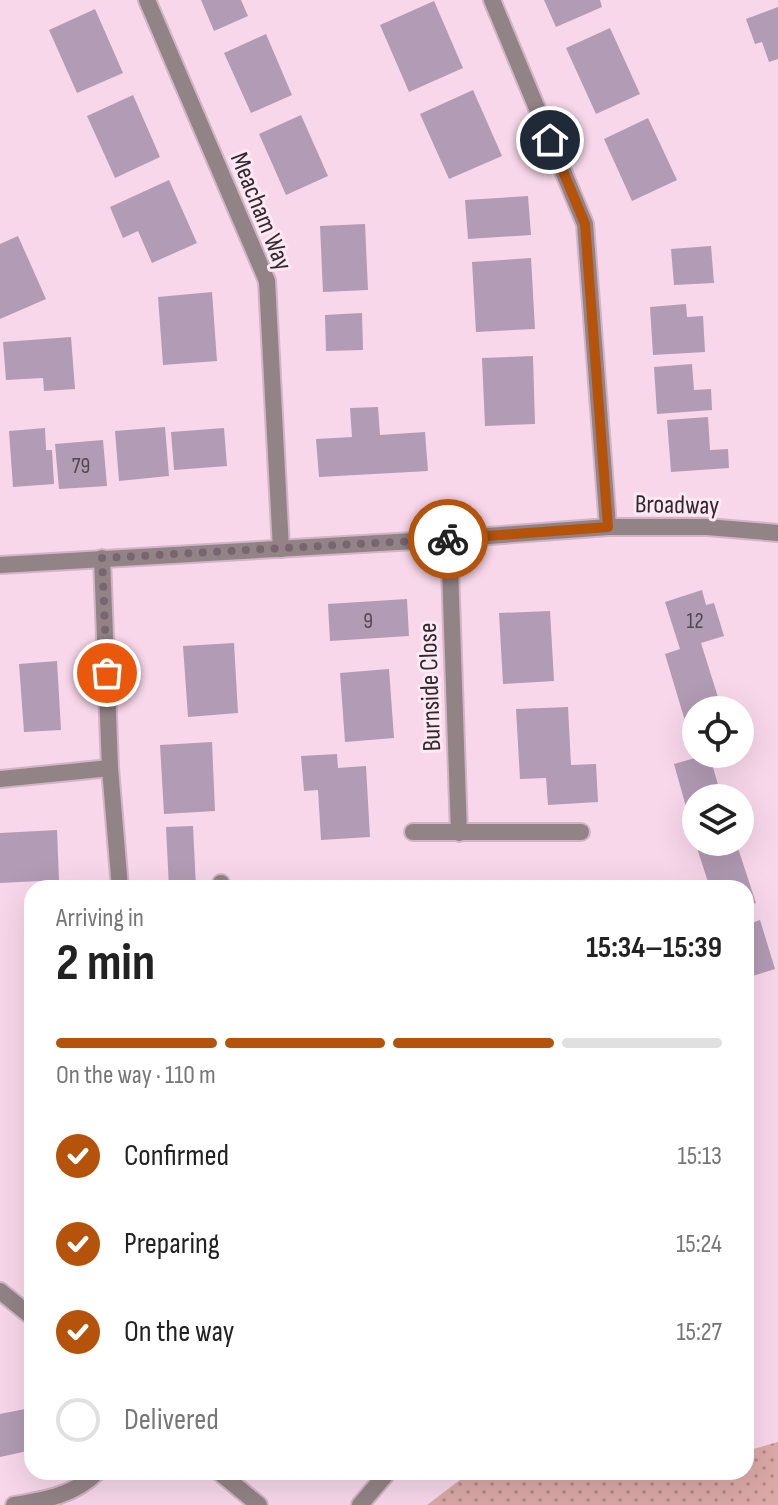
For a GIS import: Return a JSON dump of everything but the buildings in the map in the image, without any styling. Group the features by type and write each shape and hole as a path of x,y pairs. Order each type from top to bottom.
{"street":[{"name":"Meacham Way","path":"147,0 267,281 281,549"},
{"path":"492,0 585,224 608,527"},
{"name":"Broadway","path":"0,565 608,527 707,527 778,533"},
{"name":"Burnside Close","path":"449,539 459,833"},
{"path":"102,558 110,768 119,880"},
{"path":"0,779 110,768"},
{"path":"413,832 581,832"},
{"path":"0,1291 24,1310"},
{"path":"14,1505 48,1499 84,1485 89,1480"},
{"path":"229,1480 259,1505"},
{"path":"360,1505 381,1480"}],"shaded area":[{"path":"778,1442 778,1505 427,1505 460,1480 754,1480 754,1449"}],"way so far":[{"path":"107,673 102,558 448,539"}],"route":[{"path":"448,539 608,527 585,224 550,140"}]}
